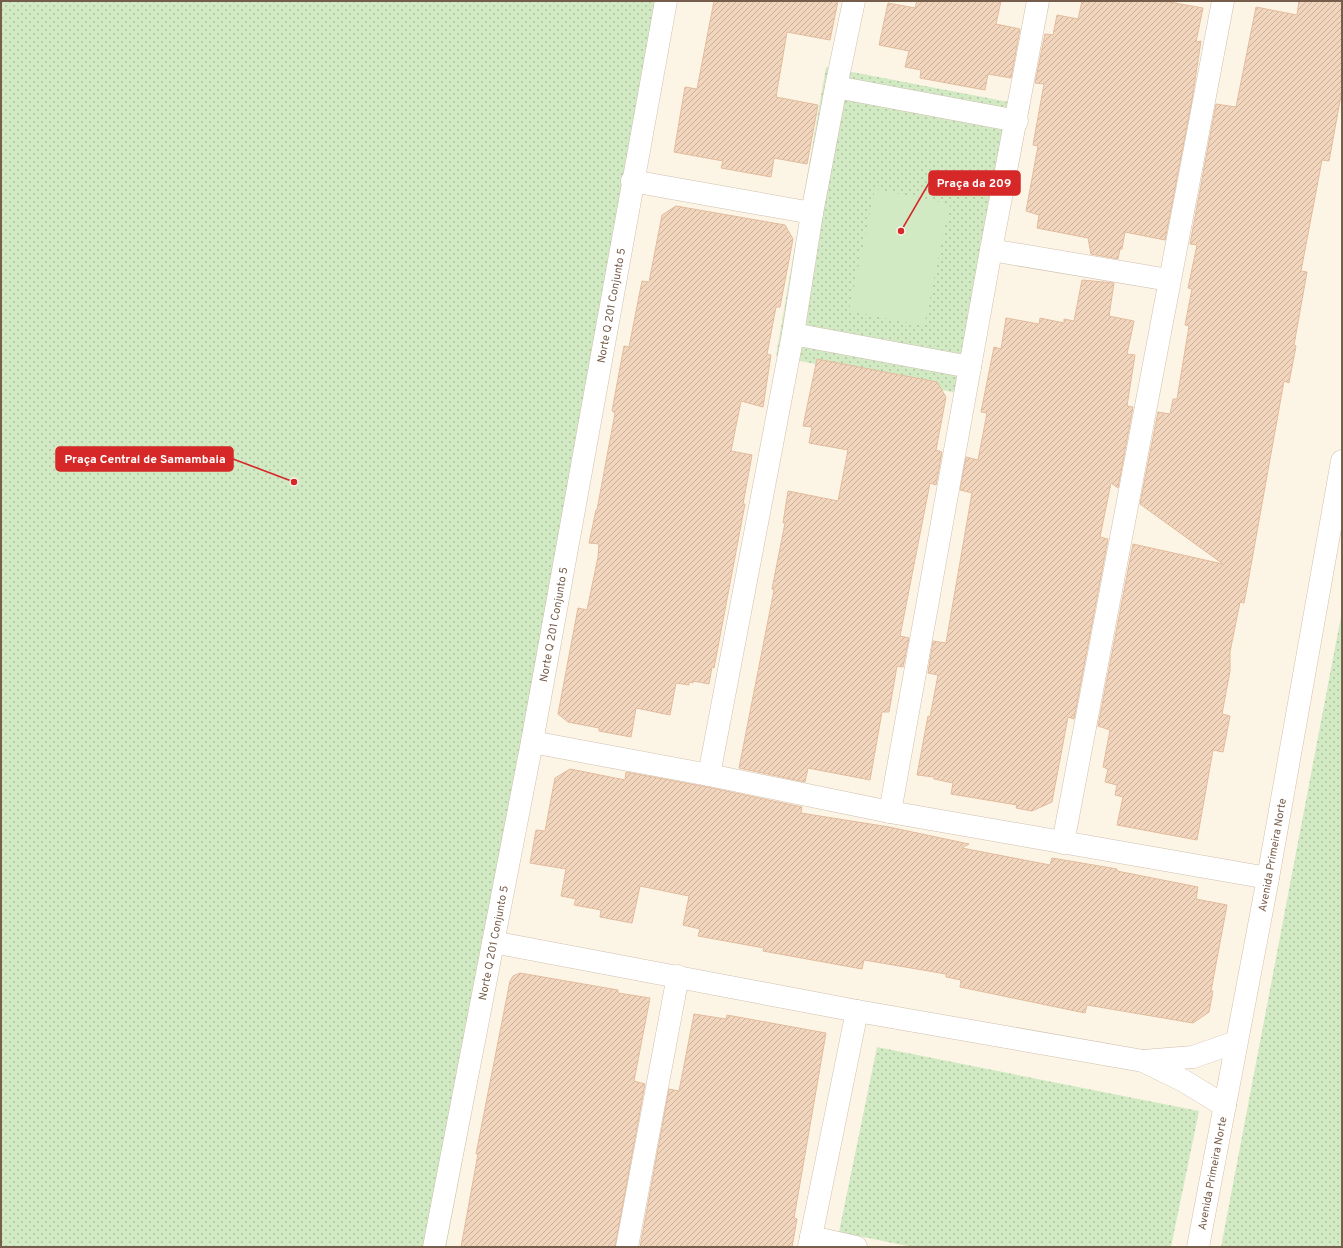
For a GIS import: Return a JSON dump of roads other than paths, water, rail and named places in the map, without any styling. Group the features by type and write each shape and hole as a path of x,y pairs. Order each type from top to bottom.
{"street":[{"name":"Norte Q 201 Conjunto 5","path":"434,1247 532,742 632,182 666,1"},
{"path":"709,775 793,334 812,213 854,1"},
{"path":"890,812 991,250 1017,121 1038,1"},
{"path":"1063,843 1223,1"},
{"path":"836,87 1017,121"},
{"path":"632,182 812,213"},
{"path":"991,250 1169,280"},
{"path":"793,334 970,367"},
{"name":"Avenida Primeira Norte","path":"1198,1247 1268,878 1342,461"},
{"path":"532,742 709,775 890,812 1268,878"},
{"path":"493,942 857,1011 1143,1061 1193,1057 1236,1042"},
{"path":"627,1247 678,976"},
{"path":"856,1247 810,1242 857,1011"},
{"path":"1143,1061 1184,1081 1225,1106"}],"place":[{"name":"Praça da 209","path":"901,231"},
{"name":"Praça Central de Samambaia","path":"294,482"}]}
